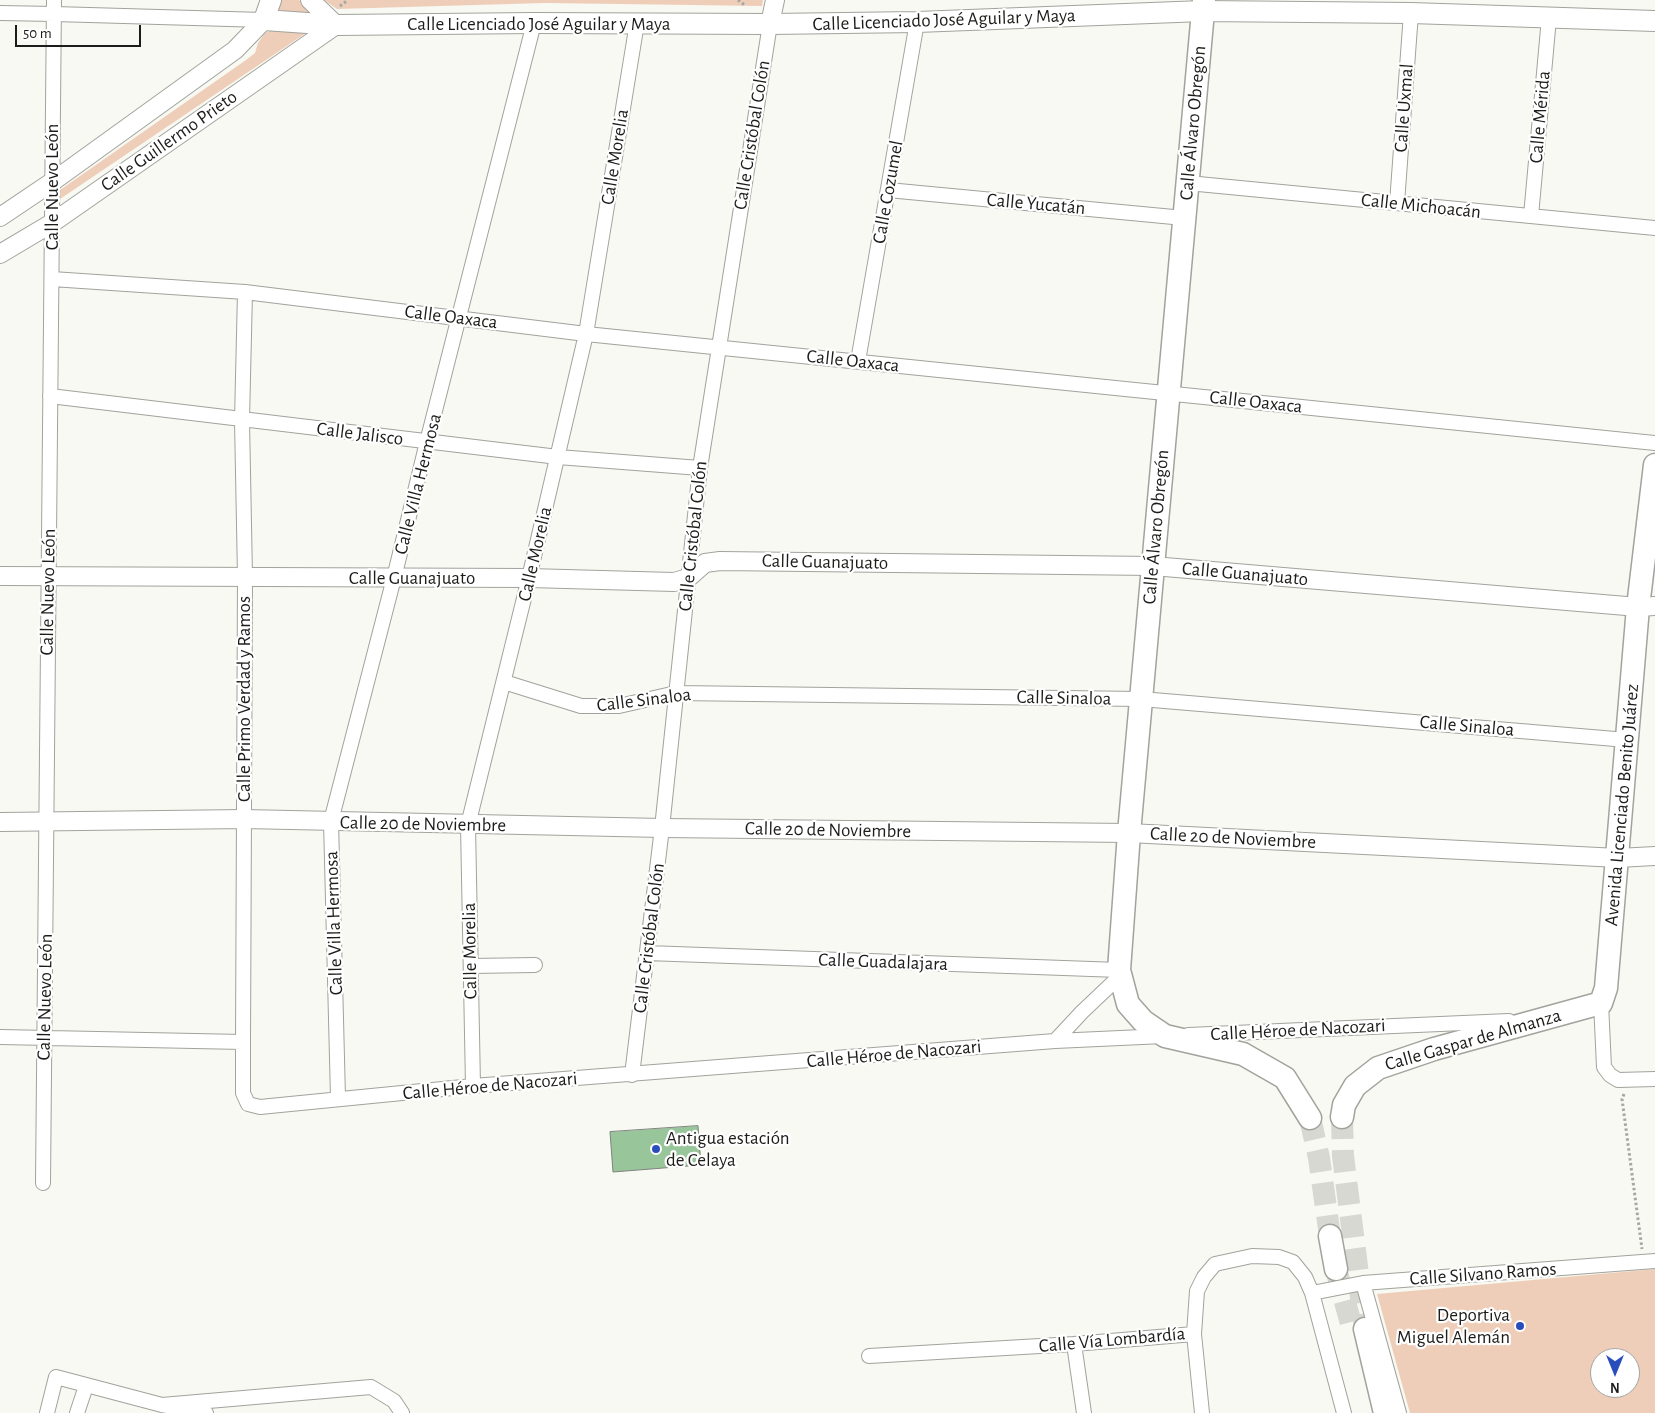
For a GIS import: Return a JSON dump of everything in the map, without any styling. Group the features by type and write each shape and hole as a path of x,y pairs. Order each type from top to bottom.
{"main road":[{"path":"264,20 271,0"},
{"name":"Calle Licenciado José Aguilar y Maya","path":"264,20 336,25 917,22 1203,6 1655,21"},
{"name":"Calle Álvaro Obregón","path":"1165,1036 1143,1021 1128,1004 1120,972 1129,833 1203,6"},
{"name":"Avenida Licenciado Benito Juárez","path":"1601,1003 1606,988 1627,740 1647,606 1655,465"},
{"name":"Calle Gaspar de Almanza","path":"1342,1117 1344,1105 1355,1086 1378,1068 1434,1049 1601,1003"},
{"path":"1165,1036 1243,1054 1285,1078 1310,1118"},
{"path":"1330,1236 1336,1269"},
{"path":"1369,1413 1359,1330 1385,1413"}],"street":[{"path":"310,0 336,25"},
{"name":"Calle Cristóbal Colón","path":"632,1074 662,828 700,468 775,0"},
{"path":"0,14 54,7 264,20"},
{"name":"Calle Nuevo León","path":"43,1183 54,7"},
{"name":"Calle Uxmal","path":"1396,204 1411,13"},
{"name":"Calle Mérida","path":"1531,216 1548,18"},
{"name":"Calle Guillermo Prieto","path":"0,217 52,182 235,50 264,20"},
{"name":"Calle Cozumel","path":"858,362 917,22"},
{"name":"Calle Villa Hermosa","path":"338,1098 331,822 534,23"},
{"name":"Calle Morelia","path":"473,1086 468,825 529,578 586,334 637,23"},
{"name":"Calle Guillermo Prieto","path":"0,254 52,223 336,25"},
{"name":"Calle Michoacán","path":"1188,183 1655,228"},
{"name":"Calle Yucatán","path":"888,190 1184,218"},
{"name":"Calle Oaxaca","path":"52,279 245,292 586,334 1655,443"},
{"name":"Calle Primo Verdad y Ramos","path":"245,292 242,420 245,577 243,1093 248,1104"},
{"name":"Calle Jalisco","path":"50,396 427,442 558,456 700,468"},
{"name":"Calle Guanajuato","path":"0,576 529,578 674,582 688,578 705,563 720,561 1153,566 1647,606"},
{"name":"Calle Sinaloa","path":"504,682 581,706 619,706 676,693 1141,699 1627,740"},
{"name":"Calle 20 de Noviembre","path":"0,822 244,819 468,825 1129,833 1618,858 1655,856"},
{"name":"Calle Guadalajara","path":"647,954 1120,972"},
{"path":"471,966 535,965"},
{"path":"1055,1041 1120,972"},
{"path":"1601,1003 1604,1067 1610,1075 1618,1080 1655,1079"},
{"name":"Calle Héroe de Nacozari","path":"248,1104 260,1107 473,1086 1055,1041 1541,1020"},
{"path":"0,1037 243,1042"},
{"name":"Calle Vía Lombardía","path":"869,1356 1074,1344 1194,1334 1197,1291 1204,1277 1215,1264 1252,1256 1279,1257 1293,1262 1305,1277 1312,1293 1344,1413"},
{"name":"Calle Silvano Ramos","path":"1312,1293 1363,1283 1655,1261"},
{"path":"1363,1283 1399,1413"},
{"path":"1194,1334 1202,1413"},
{"path":"1074,1344 1084,1413"},
{"path":"47,1413 56,1377 162,1405 206,1413"},
{"path":"77,1413 86,1386"},
{"path":"162,1405 371,1387 394,1401 402,1413"}],"path":[{"path":"1622,1099 1642,1245"}],"shaded area":[{"path":"280,0 299,0 319,17 279,12 277,6"},
{"path":"324,0 763,0 762,6 545,3 337,9"},
{"path":"277,28 309,31 60,199 60,190 246,60 255,53 258,43 265,33"},
{"name":"Deportiva Miguel Alemán","path":"1655,1269 1655,1413 1410,1413 1377,1294"}],"building":[{"name":"Antigua estación de Celaya","path":"698,1126 701,1165 613,1172 610,1132"}],"tunnel":[{"path":"1342,1117 1343,1156 1365,1329"},
{"path":"1310,1118 1319,1158 1330,1236"},
{"path":"1336,1269 1353,1331"}],"place":[{"name":"Antigua estación de Celaya","path":"656,1149"},
{"name":"Deportiva Miguel Alemán","path":"1520,1326"}]}
